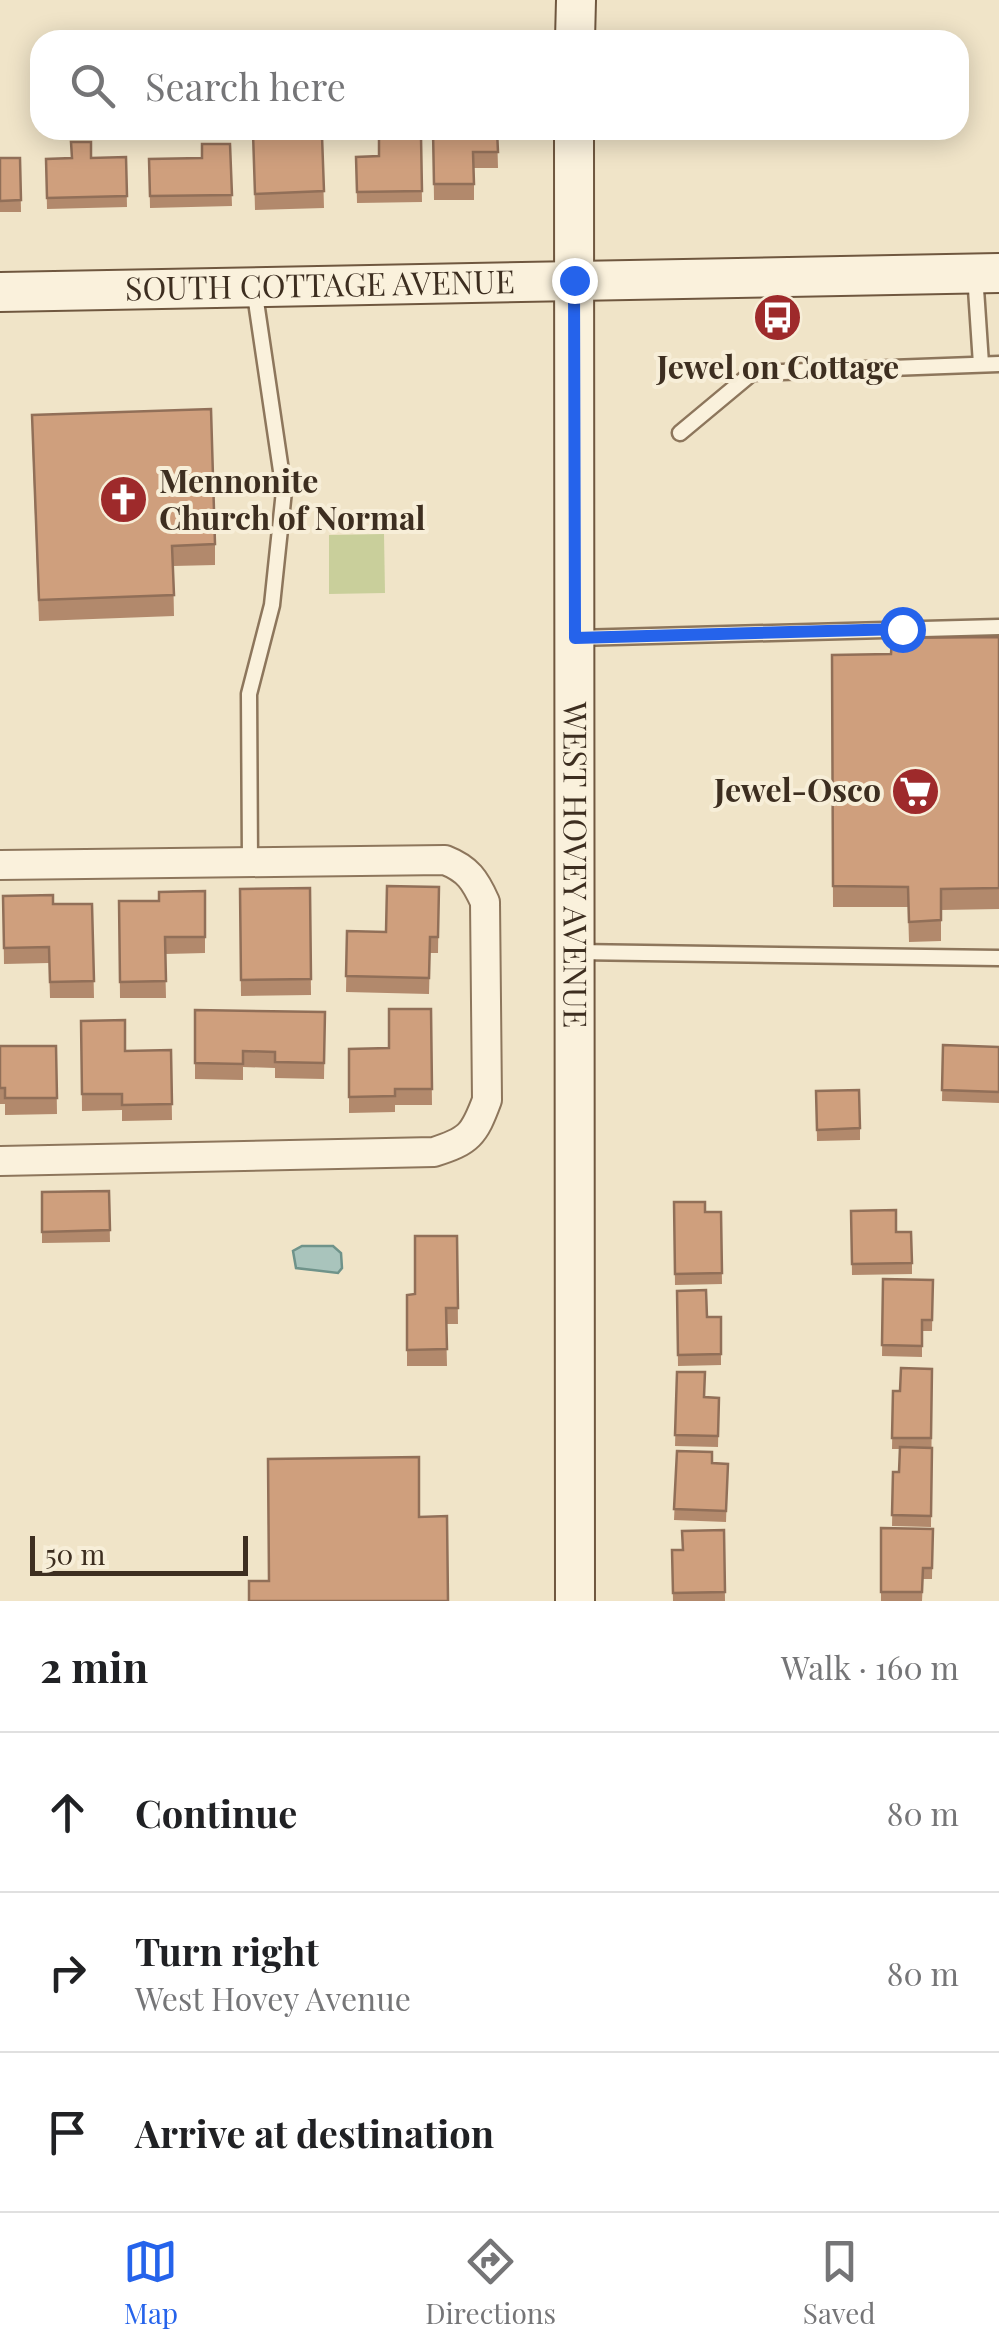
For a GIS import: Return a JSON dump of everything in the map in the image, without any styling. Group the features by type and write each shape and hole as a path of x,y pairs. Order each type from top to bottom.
{"street":[{"path":"575,30 576,0"},
{"name":"WEST HOVEY AVENUE","path":"574,140 575,1601"},
{"name":"SOUTH COTTAGE AVENUE","path":"0,292 987,273"},
{"path":"0,865 445,860 462,867 475,879 484,902 488,1100 478,1125 464,1143 434,1152 0,1161"}],"lane":[{"path":"982,364 987,273"},
{"path":"250,861 249,694 272,605 284,491 254,288"},
{"path":"680,433 752,373 999,364"},
{"path":"575,638 999,626"},
{"path":"575,952 999,958"}],"green space":[{"path":"384,534 385,593 329,594 329,535"}],"water":[{"path":"302,1246 333,1246 341,1253 342,1268 338,1273 296,1268 293,1251"}],"building":[{"path":"253,140 322,140 324,191 255,194"},
{"path":"379,140 421,140 422,191 357,192 356,157 379,156"},
{"path":"433,140 497,140 498,152 473,152 474,184 434,184"},
{"path":"71,142 91,142 91,158 126,157 127,196 47,198 46,159 72,158"},
{"path":"202,144 230,144 232,195 150,196 149,159 202,158"},
{"path":"0,158 20,158 21,200 0,201"},
{"name":"Mennonite Church of Normal","path":"211,409 215,544 172,546 174,595 39,600 32,415"},
{"name":"Jewel-Osco","path":"999,637 999,888 941,889 941,920 909,922 908,887 833,886 832,655 891,654 892,638"},
{"path":"387,886 439,887 438,937 430,937 429,978 346,976 347,931 386,932"},
{"path":"310,888 311,979 241,980 240,889"},
{"path":"205,891 205,937 165,937 166,981 120,982 119,901 159,901 159,892"},
{"path":"53,895 53,904 92,904 94,981 50,982 49,947 4,948 3,896"},
{"path":"389,1009 431,1009 432,1089 395,1089 395,1096 349,1097 349,1049 389,1048"},
{"path":"195,1010 325,1012 324,1063 275,1062 275,1052 243,1051 243,1064 195,1063"},
{"path":"125,1020 125,1051 171,1050 172,1104 122,1105 122,1094 82,1094 81,1021"},
{"path":"943,1045 999,1047 999,1092 942,1090"},
{"path":"0,1046 56,1046 57,1098 5,1098 5,1088 0,1088"},
{"path":"859,1090 860,1128 817,1130 816,1091"},
{"path":"109,1191 110,1230 42,1232 42,1192"},
{"path":"674,1202 705,1202 705,1212 721,1212 722,1273 675,1274"},
{"path":"896,1210 896,1232 911,1232 912,1263 852,1264 851,1211"},
{"path":"415,1236 457,1236 458,1308 446,1308 447,1349 407,1350 407,1295 415,1294"},
{"path":"883,1279 933,1280 932,1320 922,1320 922,1346 882,1345"},
{"path":"706,1290 707,1317 721,1317 721,1354 678,1355 677,1291"},
{"path":"901,1368 932,1369 931,1438 892,1438 893,1391 900,1391"},
{"path":"677,1372 705,1372 704,1397 719,1398 718,1436 675,1435"},
{"path":"900,1447 932,1448 931,1516 892,1515 893,1472 899,1472"},
{"path":"677,1451 712,1452 712,1463 728,1464 726,1511 674,1509"},
{"path":"419,1457 419,1517 447,1516 448,1601 249,1601 249,1581 269,1581 268,1459"},
{"path":"881,1528 933,1529 932,1568 923,1568 922,1592 881,1592"},
{"path":"724,1530 725,1592 673,1593 672,1550 683,1550 682,1531"}],"place":[{"name":"Jewel on Cottage","path":"778,318"},
{"name":"Mennonite Church of Normal","path":"124,500"},
{"name":"Jewel-Osco","path":"916,791"}],"route":[{"path":"574,280 575,638 902,629"}]}
